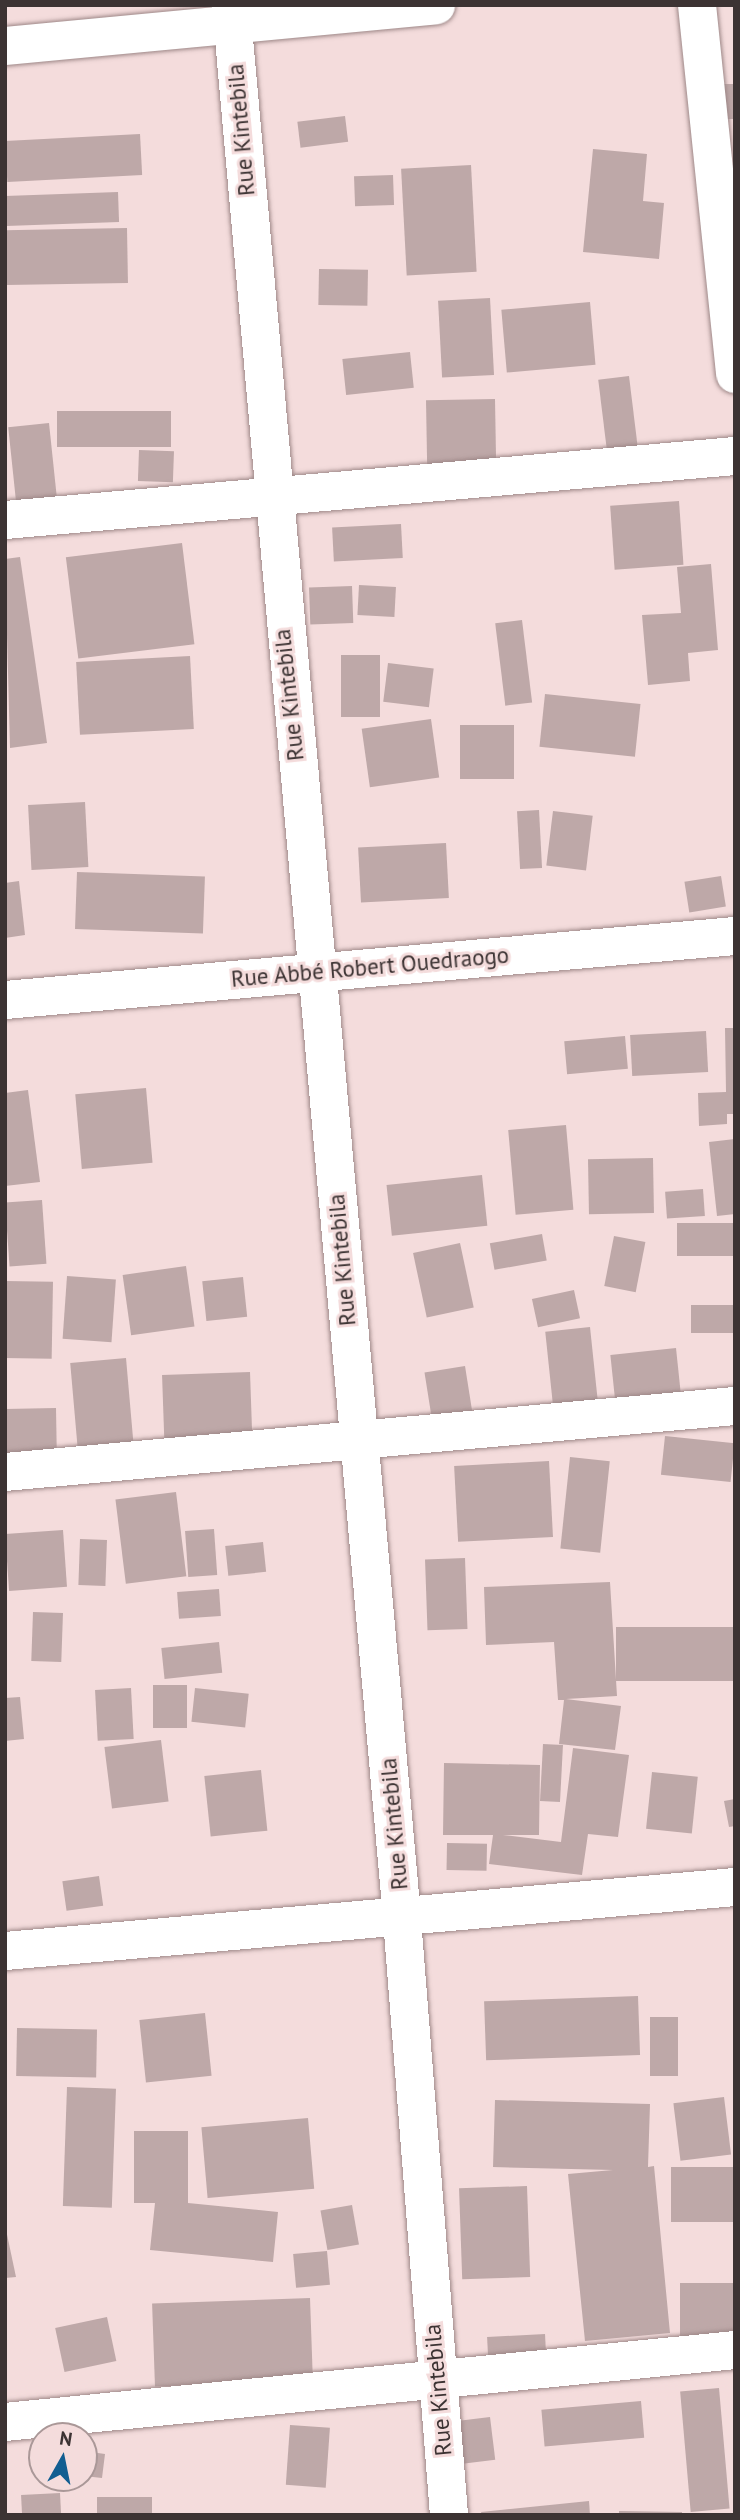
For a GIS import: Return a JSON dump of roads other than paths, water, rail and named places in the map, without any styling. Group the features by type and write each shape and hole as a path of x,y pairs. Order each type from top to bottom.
{"street":[{"path":"5,46 231,14 436,5"},
{"path":"696,5 735,374"},
{"name":"Rue Kintebila","path":"231,14 271,499 402,1919 449,2515"},
{"path":"5,520 271,499 735,456"},
{"name":"Rue Abbé Robert Ouedraogo","path":"5,1000 735,936"},
{"path":"5,1472 358,1436 735,1406"},
{"path":"5,1951 402,1919 735,1887"},
{"path":"5,2422 735,2350"}]}
